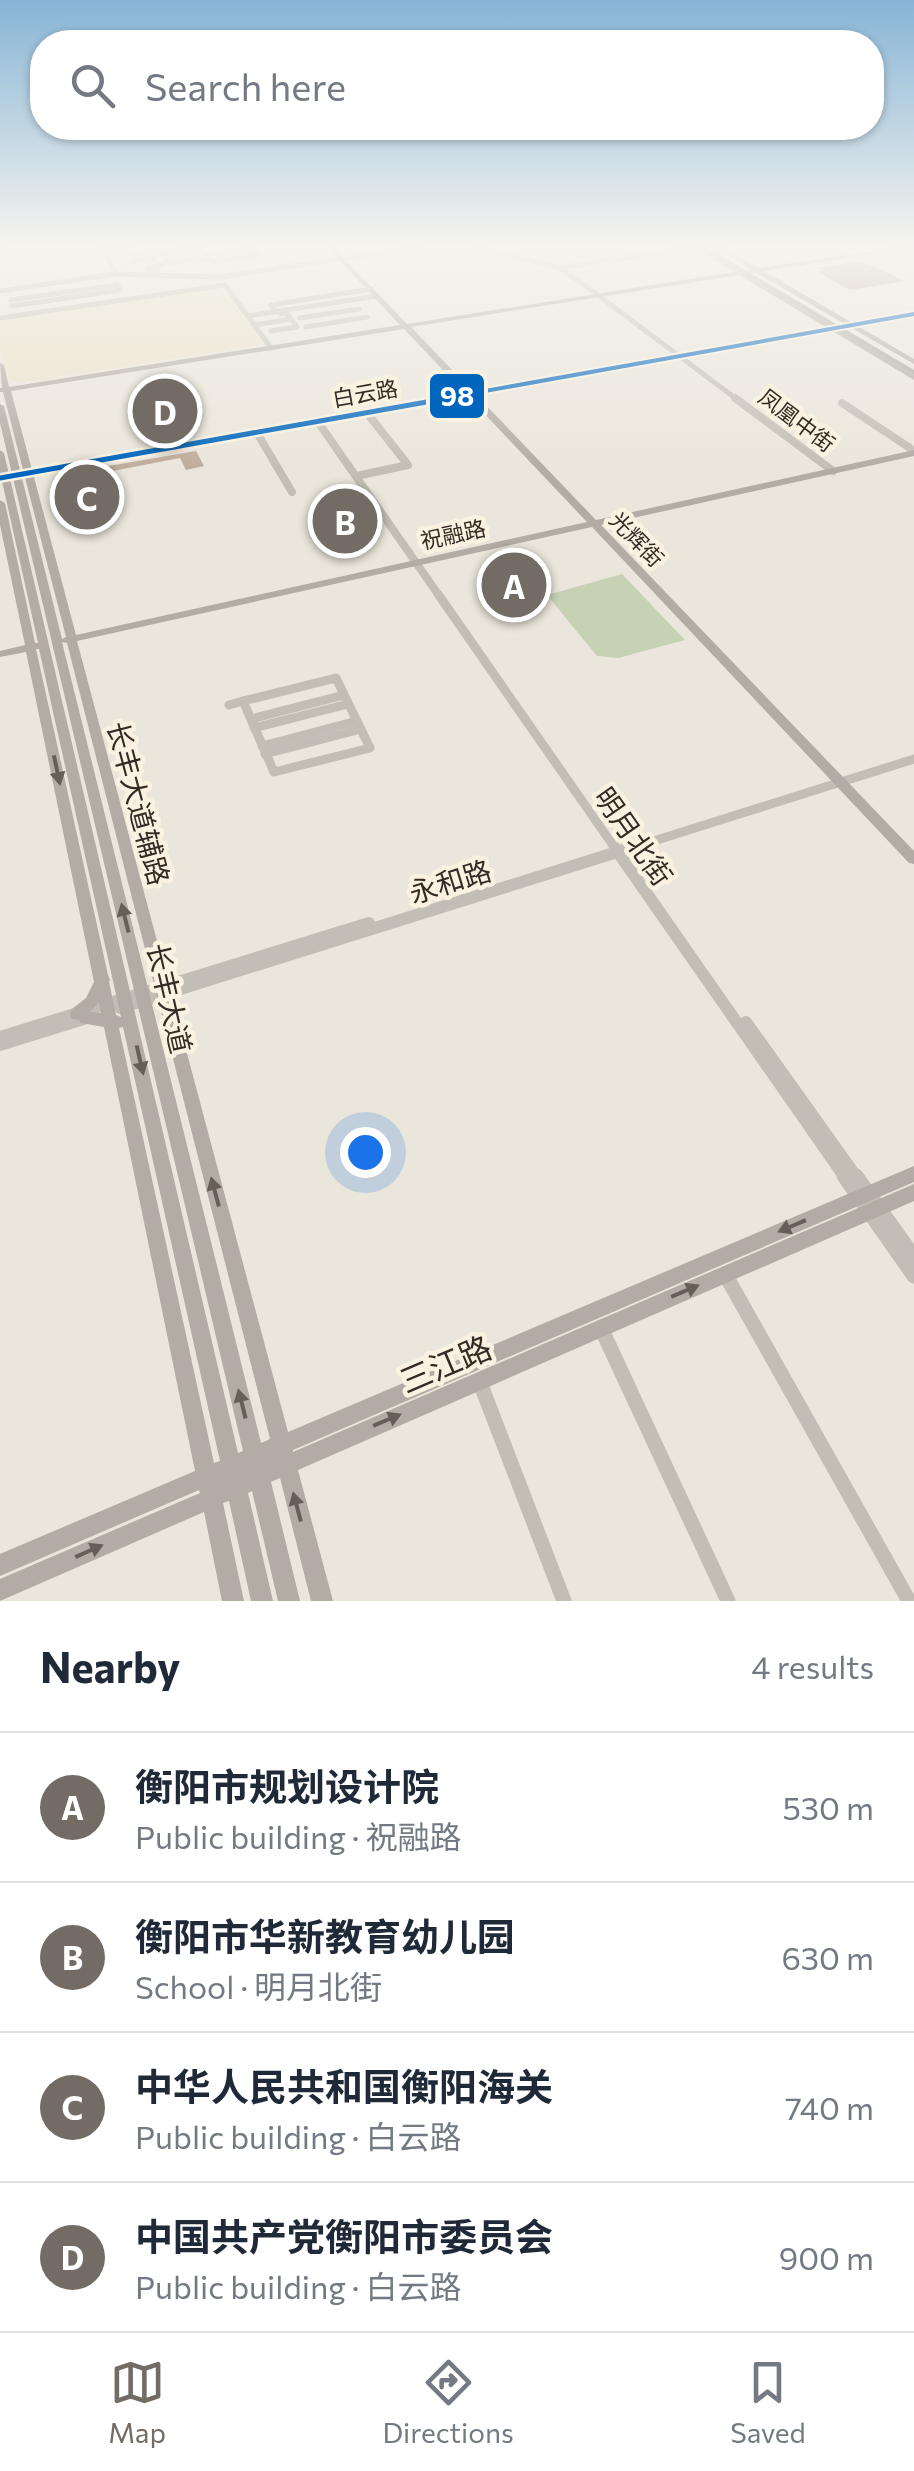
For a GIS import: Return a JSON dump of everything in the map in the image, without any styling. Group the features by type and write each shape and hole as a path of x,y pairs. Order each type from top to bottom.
{"highway":[{"path":"832,322 914,370"}],"main road":[{"name":"光辉街","path":"404,322 407,325"},
{"name":"光辉街","path":"404,322 914,852"},
{"path":"6,387 428,322"},
{"path":"270,346 407,325"},
{"name":"长丰大道","path":"6,387 15,480 50,641 92,781 135,999 132,1024 262,1601"},
{"name":"祝融路","path":"4,650 912,450"},
{"name":"长丰大道辅路","path":"15,480 50,641 92,781 163,991 322,1601"},
{"path":"4,650 50,641 78,644 94,631"},
{"name":"长丰大道辅路","path":"50,641 78,865 233,1601"},
{"name":"光辉街","path":"841,779 914,860"},
{"name":"长丰大道","path":"92,781 95,860 135,999 289,1601"},
{"path":"78,865 95,860"},
{"path":"81,1016 103,980"},
{"path":"81,1016 110,1012 132,1024"},
{"name":"三江路","path":"0,1590 725,1274 869,1202 914,1174"},
{"name":"三江路","path":"0,1566 280,1442 869,1202 914,1192"}],"street":[{"path":"252,322 270,346"},
{"path":"254,325 277,322"},
{"path":"271,331 297,327 296,322"},
{"path":"306,327 341,322 348,333"},
{"name":"凤凰中街","path":"633,322 829,468"},
{"name":"白云路","path":"15,480 871,322"},
{"name":"白云路","path":"15,480 472,393"},
{"path":"842,402 912,450"},
{"path":"361,475 408,465 367,413"},
{"name":"明月北街","path":"321,421 417,559"},
{"name":"明月北街","path":"321,421 869,1202 914,1258"},
{"path":"257,432 292,492"},
{"path":"229,705 243,701 336,678 370,748 278,772 272,768 243,701"},
{"path":"252,724 347,700"},
{"path":"264,750 359,725"},
{"name":"永和路","path":"110,1012 135,999 914,756"},
{"path":"0,1038 81,1016"},
{"path":"0,1045 81,1016"},
{"name":"明月北街","path":"869,1202 914,1276"},
{"path":"725,1274 909,1601"},
{"path":"601,1328 728,1601"},
{"path":"479,1380 564,1601"}],"green space":[{"path":"622,574 685,640 618,658 597,656 547,595"}],"shaded area":[{"path":"0,322 248,322 262,341 257,345 23,382 10,380 0,348"}],"building":[{"path":"196,451 204,466 186,470 180,458 87,476 85,470"}],"transit line":[{"name":"98","path":"0,478 871,322"}],"place":[{"name":"中国共产党衡阳市委员会","path":"165,411"},
{"name":"中华人民共和国衡阳海关","path":"87,497"},
{"name":"衡阳市华新教育幼儿园","path":"345,521"},
{"name":"衡阳市规划设计院","path":"514,585"}]}
